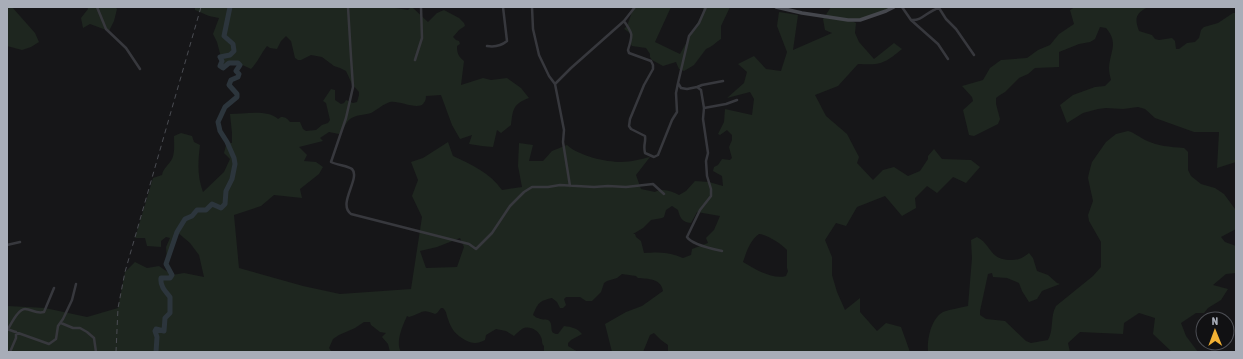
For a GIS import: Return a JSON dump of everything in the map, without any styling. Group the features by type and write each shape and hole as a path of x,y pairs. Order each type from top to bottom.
{"street":[{"path":"97,7 106,29 126,48 140,69"},
{"path":"348,7 354,87 346,118 331,162 336,165 351,168 354,171 346,208 351,214 469,244 476,249 492,233 510,206 524,192 532,187 560,185 626,187 653,184 664,194"},
{"path":"415,60 422,38 421,7"},
{"path":"487,46 491,47 507,42 503,7"},
{"path":"532,7 533,29 539,55 549,76 555,84 564,130 563,142 570,186"},
{"path":"555,84 624,20 635,7"},
{"path":"624,20 632,36 628,50 629,53 652,61 653,65 653,69 644,85 630,119 629,126 631,129 645,136 643,147 645,153 654,157 658,155 672,120 677,112 676,93 689,36 699,22 706,7"},
{"path":"776,7 802,13 848,20 860,20 894,7"},
{"path":"902,7 911,20 938,44 948,59"},
{"path":"911,20 917,20 934,9 939,8 974,55"},
{"path":"678,83 681,88 687,89 723,81"},
{"path":"697,87 701,90 704,108 703,119 708,153 706,161 707,176 711,189 711,196 700,210 687,237 688,240 722,250"},
{"path":"704,108 726,104 737,100"},
{"path":"7,245 20,242"},
{"path":"54,288 44,312 39,313 25,309 20,310 7,329 49,344 56,339 58,326 61,323 72,300 76,284"},
{"path":"61,323 73,328 80,328 87,332 94,338 96,352"},
{"path":"10,352 16,338 16,332"}],"shaded area":[{"path":"7,7 12,7 35,33 39,42 22,50 7,46"},
{"path":"87,7 115,7 117,9 114,21 109,31 90,24 83,28 81,18 88,9"},
{"path":"195,7 389,7 408,10 411,7 414,7 413,8 428,22 437,13 444,10 459,18 465,26 453,37 459,41 460,44 457,46 458,53 464,61 461,85 483,78 491,80 507,78 521,88 529,98 520,102 513,111 511,125 501,133 497,130 493,147 469,144 472,135 460,139 452,125 441,95 426,96 423,104 420,106 393,102 387,103 371,113 350,119 339,134 329,132 320,138 323,141 299,147 307,155 304,161 316,162 323,167 319,174 300,189 302,198 274,195 261,206 234,215 239,268 303,286 340,294 411,289 422,217 412,196 418,180 411,162 423,158 448,142 453,156 492,178 502,190 522,187 518,166 519,143 533,145 529,161 543,161 552,151 567,145 585,155 608,161 625,162 650,157 636,175 641,189 655,192 667,190 679,195 686,191 695,181 709,182 723,186 722,176 713,171 714,167 718,165 722,159 730,160 732,158 729,147 732,140 732,135 727,130 720,135 718,134 724,122 725,109 752,115 754,99 750,92 727,98 744,83 747,72 738,64 754,56 766,69 781,71 787,52 777,26 779,12 798,15 793,50 832,33 825,30 823,19 831,7 894,7 860,20 850,20 856,23 855,33 859,42 874,59 894,43 902,49 886,61 877,64 858,64 838,86 815,95 826,116 847,134 859,157 857,163 873,180 883,170 894,167 908,176 920,171 928,159 928,156 934,149 942,159 971,160 980,167 966,183 953,177 937,193 927,186 915,198 916,208 902,216 885,196 857,207 846,226 836,223 825,240 832,257 832,275 837,292 845,310 860,298 860,312 877,331 886,323 901,327 910,352 668,352 668,345 654,333 650,335 643,352 612,352 605,324 626,312 642,306 663,291 662,287 657,281 622,274 617,278 604,283 601,292 592,301 586,301 580,297 566,297 564,299 566,305 563,308 560,308 557,302 552,298 544,300 536,308 533,315 539,319 548,320 551,324 552,331 555,334 558,334 564,326 574,328 582,334 568,343 568,346 578,352 544,352 544,346 540,334 536,330 530,328 522,329 514,336 506,331 496,329 486,335 485,340 477,343 470,342 456,334 449,323 445,311 441,308 435,314 424,311 409,317 407,316 399,339 399,348 401,352 390,352 388,344 382,337 386,333 380,332 371,325 370,322 364,322 333,339 329,348 332,352 7,352 7,306 45,308 87,317 118,308 125,272 135,262 147,268 159,266 172,275 184,273 204,277 199,255 190,243 177,232 167,261 166,247 170,238 166,237 161,241 161,247 147,246 145,238 135,238 153,178 162,175 173,157 174,136 181,133 192,136 194,142 200,145 198,169 203,192 224,172 230,159 224,153 227,142 232,143 230,114 262,113 274,116 278,119 284,117 290,122 300,122 303,129 306,131 316,130 322,125 328,123 330,120 326,103 323,101 331,89 335,90 335,100 341,104 346,100 353,103 357,102 359,92 352,84 346,71 334,66 322,57 311,55 298,60 295,58 291,41 286,36 281,41 277,49 267,46 251,69 237,63 230,64 223,68 220,66 222,61 217,42 213,34 219,18 209,16 195,10","holes":["672,206 678,210 685,222 691,223 697,212 720,216 714,230 706,238 708,243 692,249 691,255 683,258 664,253 644,253 641,241 635,234 633,234 643,228 651,220 664,217 666,210","759,234 770,237 787,250 788,271 786,276 781,277 769,275 758,271 743,262 749,247","460,238 464,247 457,267 426,268 420,251 437,247"]},
{"path":"630,7 671,7 655,42 680,54 704,11 702,7 730,7 721,26 721,39 706,49 694,65 684,71 679,69 676,62 663,66 652,60 646,48 632,46 630,43 630,34 624,29 627,26 633,9"},
{"path":"1075,7 1148,7 1141,11 1137,16 1136,19 1139,31 1152,35 1155,39 1159,40 1172,38 1175,41 1176,49 1179,49 1187,43 1195,42 1199,38 1201,30 1204,27 1218,23 1233,13 1236,13 1236,162 1217,168 1219,132 1194,132 1155,118 1145,109 1138,107 1123,109 1098,109 1083,113 1067,123 1060,105 1073,95 1095,87 1105,86 1111,80 1109,68 1113,47 1112,38 1106,28 1100,27 1095,39 1059,52 1059,67 1035,68 1028,74 1019,78 1005,92 996,98 1000,119 998,124 974,136 969,135 963,110 973,101 972,97 962,86 983,80 990,68 1001,60 1027,58 1038,50 1050,45 1059,34 1074,24 1070,10"},
{"path":"1128,131 1155,144 1184,148 1188,152 1188,170 1191,176 1201,184 1215,188 1224,194 1235,209 1236,229 1221,237 1225,242 1236,246 1236,273 1226,274 1213,285 1228,289 1221,300 1206,311 1195,311 1195,314 1181,323 1186,336 1195,348 1195,351 1198,352 1172,352 1153,334 1155,318 1139,313 1124,323 1123,334 1080,332 1068,343 1070,352 928,352 928,341 935,319 943,312 968,306 972,258 971,240 977,237 986,244 994,254 1002,259 1018,259 1029,253 1033,258 1037,271 1048,275 1060,284 1042,291 1037,299 1029,302 1019,283 1007,278 993,277 992,273 988,274 980,315 986,319 1005,321 1026,341 1031,343 1048,340 1056,306 1093,276 1101,267 1101,242 1089,221 1088,215 1093,201 1088,178 1092,162 1106,142 1116,134"}],"waterway":[{"path":"156,352 157,337 155,331 156,329 164,331 165,318 170,313 170,297 162,286 161,278 170,278 172,275 166,264 177,232 185,219 192,216 197,210 206,210 212,204 221,208 225,204 226,191 232,179 235,164 234,158 220,131 218,122 225,107 237,97 237,94 229,85 231,80 238,77 239,74 236,71 240,65 238,63 229,63 223,68 220,66 222,61 220,57 230,55 234,51 233,44 224,36 230,7"}],"railway":[{"path":"116,352 118,308 125,272 201,7"}]}
